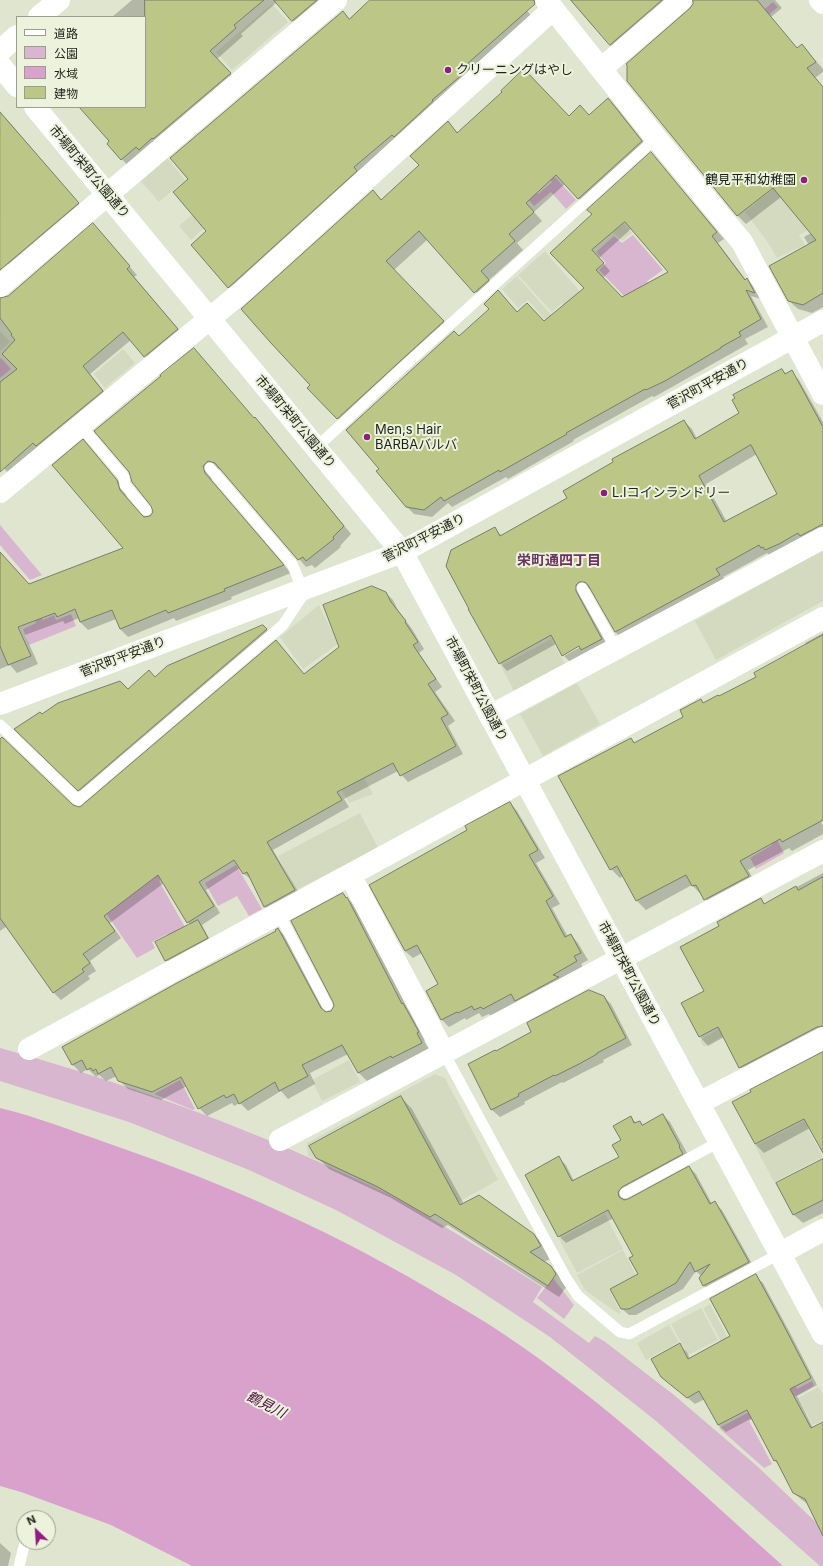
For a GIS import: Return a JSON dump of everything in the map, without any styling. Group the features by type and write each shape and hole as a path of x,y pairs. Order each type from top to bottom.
{"street":[{"path":"40,16 59,0"},
{"path":"0,286 336,0"},
{"path":"601,69 681,0"},
{"path":"820,0 823,4"},
{"path":"0,492 210,319 550,5 656,138 742,242 823,394"},
{"path":"0,51 16,37"},
{"path":"0,65 16,85"},
{"name":"市場町栄町公園通り","path":"36,108 317,447 402,552 823,1334"},
{"name":"菅沢町平安通り","path":"0,704 402,552 823,321"},
{"path":"490,716 823,538"},
{"path":"29,1049 823,618"},
{"path":"280,1140 823,851"},
{"path":"350,875 444,1053"},
{"path":"699,1103 823,1038"},
{"path":"779,1254 823,1230"}],"lane":[{"path":"317,447 395,374 656,138"},
{"path":"80,425 124,477 125,485 146,510"},
{"path":"0,725 78,800 283,625 306,589 292,564 210,468"},
{"path":"582,588 616,649"},
{"path":"279,914 327,1005"},
{"path":"444,1053 566,1278 578,1296 620,1332 629,1334 779,1254"},
{"path":"625,1193 719,1142"},
{"path":"19,1566 23,1550"}],"shaded area":[{"path":"272,4 288,22 232,70 216,52"},
{"name":"鶴見平和幼稚園","path":"823,148 823,223 799,235 805,245 777,258 767,241 745,212"},
{"path":"167,158 185,180 159,202 141,181"},
{"path":"221,189 233,202 191,240 179,226"},
{"path":"606,205 632,233 622,241 596,214"},
{"path":"545,251 588,301 572,315 562,303 552,312 518,275"},
{"path":"517,276 554,318 548,323 528,300 518,308 502,289"},
{"path":"0,331 10,342 0,351"},
{"path":"123,349 135,363 105,388 94,374"},
{"path":"823,550 823,601 716,660 695,621"},
{"path":"319,605 338,644 303,669 280,637"},
{"path":"551,639 565,664 514,691 501,666"},
{"path":"577,683 600,724 543,756 520,714"},
{"path":"326,762 362,774 373,794 349,803"},
{"path":"360,813 378,848 296,890 278,856"},
{"path":"763,1013 704,1047 700,1040 731,1022"},
{"path":"349,1060 360,1082 322,1101 312,1080"},
{"path":"435,1074 445,1078 498,1180 430,1218 366,1183 308,1156 307,1143"},
{"path":"804,1121 823,1157 774,1182 755,1146"},
{"path":"605,1214 623,1249 577,1273 559,1239"},
{"path":"623,1250 636,1275 609,1289 621,1313 619,1314 585,1290 577,1275"},
{"path":"710,1304 735,1351 736,1369 703,1308"},
{"path":"701,1308 718,1340 688,1355 671,1324"},
{"path":"669,1325 679,1342 646,1360 637,1343"},
{"path":"819,1387 823,1395 823,1420 813,1425 798,1398"}],"green space":[{"path":"773,2 778,7 737,42 732,36"},
{"path":"545,166 576,200 566,209 551,192 534,206 528,199 536,192 538,194 552,182 541,170"},
{"path":"633,235 663,270 647,281 648,283 625,297 599,270 606,263 596,252 614,236 622,243"},
{"path":"1,358 11,369 0,378 0,359"},
{"path":"0,525 42,575 30,580 0,545"},
{"path":"71,614 76,626 29,645 23,629 36,623 35,620 42,618 43,620 54,615 56,620"},
{"path":"756,800 784,853 756,869 750,858 772,845 749,803"},
{"path":"129,835 167,876 159,881 194,943 177,951 167,934 152,942 155,948 137,958 83,880"},
{"path":"236,865 262,909 249,916 237,896 218,906 205,883"},
{"path":"0,1048 100,1078 198,1112 247,1131 390,1195 446,1227 515,1270 542,1287 533,1302 589,1343 595,1336 604,1341 674,1395 757,1466 823,1529 823,1566 820,1566 656,1421 550,1337 456,1275 336,1210 249,1170 129,1122 0,1081"},
{"path":"180,1080 195,1109 193,1110 154,1094"},
{"path":"553,1278 574,1305 564,1319 537,1298"},
{"path":"778,1374 794,1383 797,1389 812,1381 814,1386 785,1402"},
{"path":"779,1396 782,1402 749,1421 772,1464 764,1468 719,1428"}],"water":[{"name":"鶴見川","path":"0,1108 55,1124 197,1176 283,1213 408,1276 493,1327 537,1357 574,1385 646,1443 783,1566 192,1566 111,1525 21,1492 0,1486"}],"building":[{"path":"145,0 264,0 234,25 236,28 210,51 231,73 153,139 152,138 139,150 136,147 121,160 107,144 109,141 80,108 146,108"},
{"path":"274,0 317,0 292,21"},
{"path":"370,0 534,0 535,4 467,64 470,68 432,100 433,101 394,137 392,135 354,167 357,171 228,288 191,245 206,231 173,192 188,179 170,158 343,11 349,19"},
{"path":"571,0 662,0 610,45"},
{"path":"693,0 757,0 797,48 802,44 816,62 807,68 823,87 823,293 803,305 788,301 769,266 816,240 773,188 737,216 627,81 626,64 689,9 693,4"},
{"path":"524,69 569,116 580,105 589,115 608,98 642,141 578,199 556,175 526,203 534,212 509,234 515,241 481,271 489,280 474,293 419,231 386,261 444,321 337,419 307,388 310,385 241,309 373,190 381,200 419,165 410,156 448,121 457,133 502,92 501,91"},
{"path":"0,112 79,203 0,270"},
{"path":"651,152 717,232 712,236 745,280 747,278 755,293 746,290 761,319 739,332 741,336 665,381 646,390 645,389 500,472 499,470 444,501 441,497 424,510 406,507 376,471 379,469 346,430 454,331 459,336 489,309 484,304 498,290 517,312 527,303 544,321 584,288 550,253 592,214 587,210","holes":["625,222 668,272 622,297 596,270 604,263 592,250"]},
{"path":"93,223 130,266 127,269 178,329 144,357 123,332 83,366 103,391 36,446 33,443 0,472 0,382 17,369 2,354 15,340 0,318 0,298 8,296"},
{"path":"194,348 254,418 255,417 344,526 333,537 334,539 306,561 303,557 298,560 215,463 208,461 203,466 205,473 284,565 224,589 225,591 168,613 166,610 120,629 112,610 80,622 75,609 57,617 55,613 18,627 31,656 8,665 0,646 0,552 29,584 123,548 52,465 83,439 117,480 120,490 144,517 150,516 153,512 151,506 132,482 129,472 94,431"},
{"path":"782,369 785,374 792,370 823,427 823,524 800,536 798,533 765,550 759,545 716,569 720,575 615,632 588,585 585,582 579,582 576,585 576,591 602,639 581,650 579,646 562,656 551,635 499,664 446,566 451,550 495,527 500,536 567,498 563,491 613,462 612,459 684,420 695,439 739,413 732,400 735,398 733,395","holes":["751,445 777,494 724,522 699,476"]},
{"path":"372,586 386,592 391,602 406,621 405,622 418,642 413,645 436,679 428,684 448,714 441,718 456,746 400,776 393,763 337,792 342,800 267,842 295,890 264,907 247,872 243,874 234,860 199,882 214,906 187,923 158,875 104,916 115,931 83,954 90,963 82,969 84,972 53,993 0,918 0,739 2,737 73,805 80,807 276,640 304,674 339,647 323,605"},
{"path":"263,625 267,629 78,791 14,729 40,712 42,714 58,703 120,681 128,689 149,670 155,677 167,666"},
{"path":"823,635 823,820 782,842 780,839 740,861 749,876 704,900 696,885 692,886 686,875 636,901 617,866 610,870 558,776 631,738 634,743 683,717 680,710 701,699 703,703 756,677 754,673"},
{"path":"510,802 538,850 529,855 553,896 546,901 565,937 571,934 581,953 574,956 577,961 553,975 559,977 515,1001 511,994 483,1009 481,1007 474,1010 472,1006 441,1020 426,991 438,984 417,945 405,951 369,885 467,830 465,826"},
{"path":"823,877 823,1026 817,1027 739,1068 718,1027 699,1037 681,1003 704,991 680,947 719,926 717,922 761,898 764,904 796,886 798,890"},
{"path":"343,893 346,898 347,897 402,1004 403,1003 419,1032 417,1033 422,1043 392,1058 391,1056 358,1073 342,1045 302,1065 308,1076 279,1091 275,1082 239,1104 234,1094 226,1098 224,1095 198,1109 181,1077 152,1092 118,1081 111,1067 98,1074 96,1069 93,1071 91,1068 87,1070 82,1060 72,1065 62,1047 177,983 276,931 275,930 278,928 321,1008 326,1012 331,1011 334,1006 333,1002 291,921"},
{"path":"198,920 208,938 165,961 155,942"},
{"path":"589,990 604,996 626,1038 579,1064 518,1094 519,1096 491,1110 468,1064 531,1032 527,1023"},
{"path":"823,1052 823,1153 804,1119 755,1144 732,1102 751,1092 750,1090"},
{"path":"401,1096 460,1205 479,1195 534,1234 541,1246 530,1252 551,1266 556,1274 548,1286 435,1214 430,1217 378,1187 316,1158 309,1146"},
{"path":"663,1114 683,1154 622,1187 618,1192 619,1197 624,1200 628,1199 689,1166 710,1204 715,1201 749,1262 703,1286 699,1278 710,1264 695,1272 690,1262 676,1283 629,1309 621,1309 610,1289 638,1274 629,1258 633,1256 608,1210 558,1237 525,1175 559,1156 572,1181 619,1157 612,1145 621,1140 613,1126 631,1116 634,1123 640,1121 642,1125"},
{"path":"823,1159 823,1200 793,1215 776,1183"},
{"path":"756,1274 811,1378 790,1389 811,1428 823,1422 823,1536 805,1499 793,1493 747,1410 718,1425 699,1391 687,1398 661,1377 651,1359 680,1343 688,1359 730,1336 710,1299"}],"place":[{"name":"クリーニングはやし","path":"448,70"},
{"name":"鶴見平和幼稚園","path":"804,180"},
{"name":"Men,s Hair BARBAバルバ","path":"367,437"},
{"name":"L.Iコインランドリー","path":"604,493"}],"district":[{"name":"栄町通四丁目","path":"559,561"}]}
